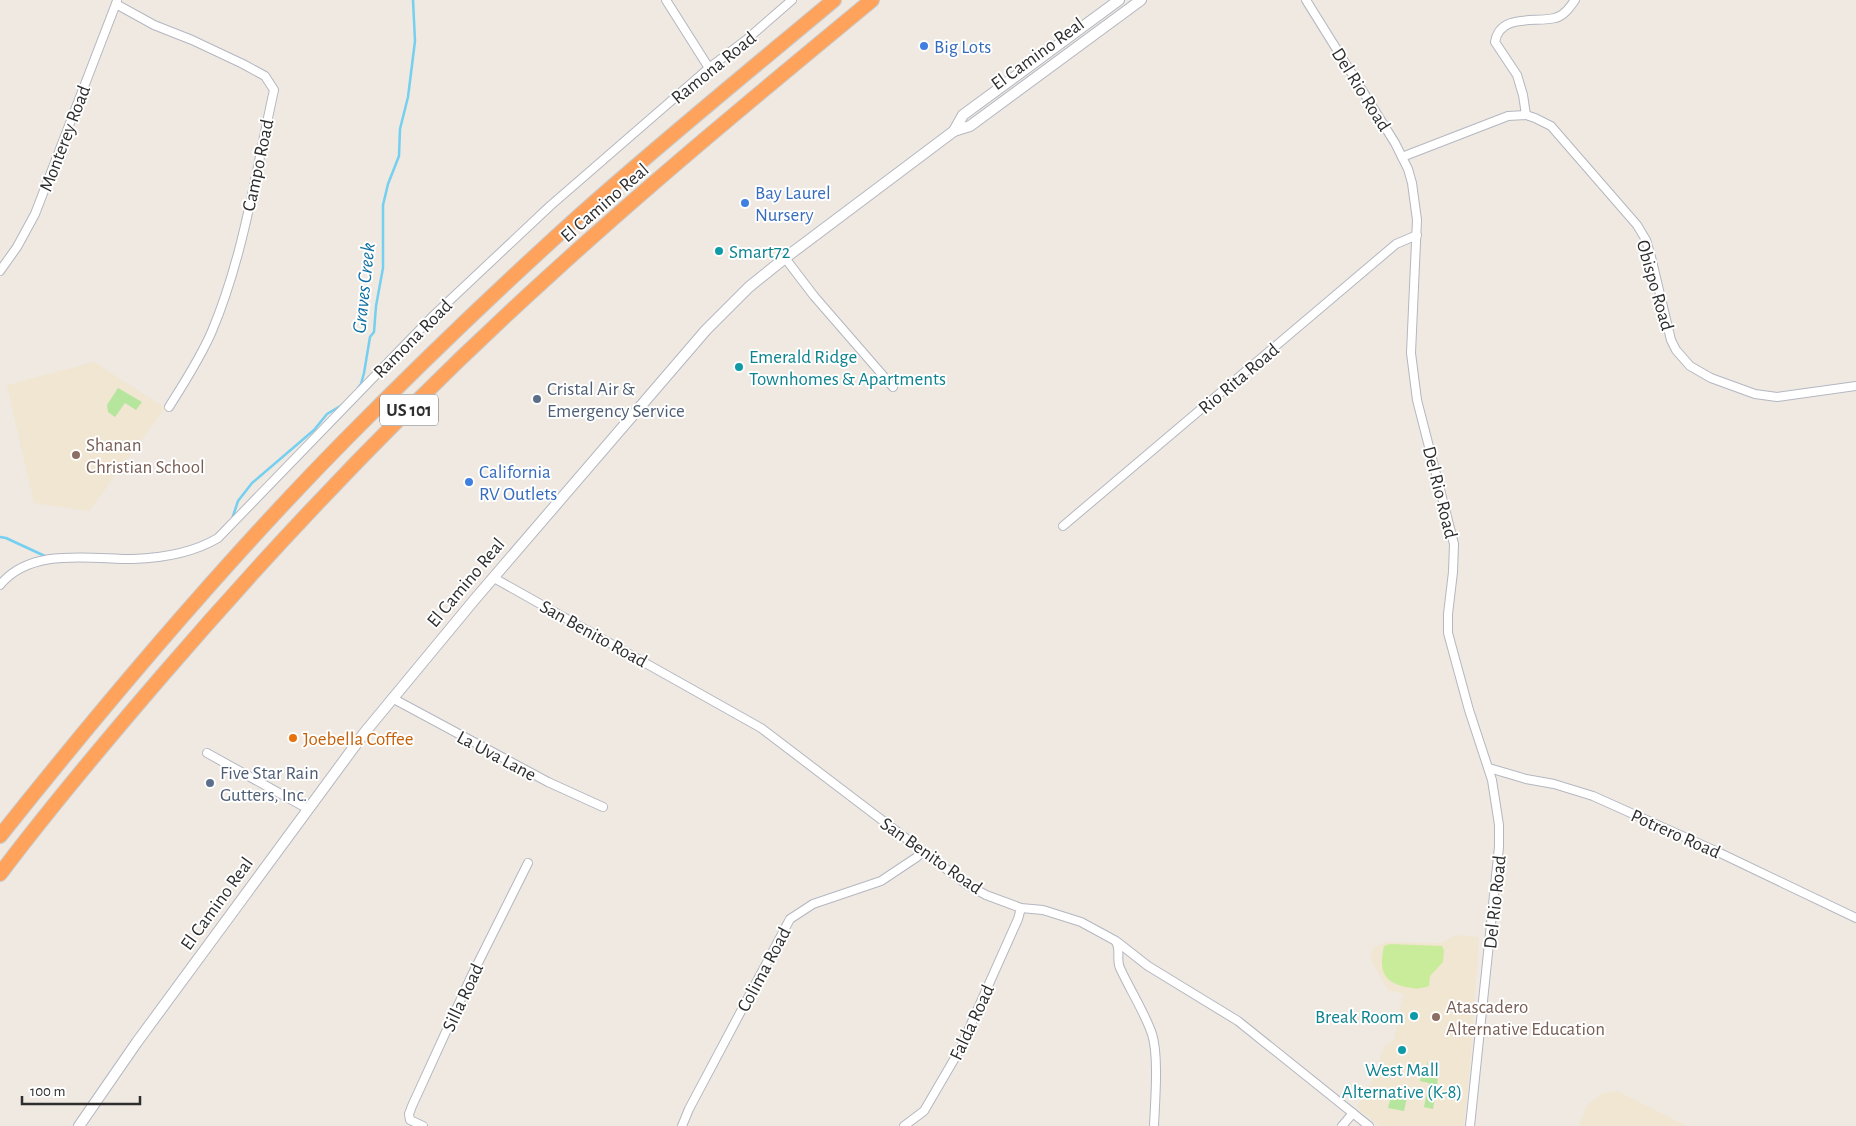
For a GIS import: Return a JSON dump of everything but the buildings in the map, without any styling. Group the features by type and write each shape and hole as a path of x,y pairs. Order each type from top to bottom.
{"highway":[{"name":"El Camino Real","path":"0,836 100,712 169,632 248,543 342,443 478,310 579,216 718,96 834,0"},
{"name":"El Camino Real","path":"0,874 116,729 195,638 274,550 406,413 492,328 640,194 872,0"}],"main road":[{"name":"El Camino Real","path":"79,1126 143,1034 392,698 706,330 749,287 954,130 963,115 1119,0"},
{"name":"El Camino Real","path":"954,130 970,126 1141,0"}],"street":[{"path":"666,0 709,68"},
{"name":"Ramona Road","path":"0,585 15,571 33,562 66,558 135,559 160,556 195,550 218,538 432,317 550,206 709,68 746,40 792,0"},
{"name":"Del Rio Road","path":"1306,0 1388,130 1408,169 1415,196 1417,234 1410,336 1414,382 1454,544 1453,572 1448,602 1448,633 1469,710 1489,768 1497,811 1499,847 1470,1126"},
{"path":"1526,116 1523,95 1517,75 1495,42 1497,34 1504,27 1517,21 1555,18 1563,14 1575,0"},
{"name":"Monterey Road","path":"0,271 17,247 35,214 116,2"},
{"name":"Campo Road","path":"116,2 154,25 192,40 265,76 274,90 240,243 228,288 212,332 169,407"},
{"name":"Obispo Road","path":"1402,157 1508,116 1526,116 1543,121 1558,132 1637,225 1649,249 1671,340 1676,350 1690,366 1711,378 1763,396 1777,397 1856,386"},
{"name":"Rio Rita Road","path":"1063,526 1396,244 1417,234"},
{"path":"785,258 814,296 893,387"},
{"name":"San Benito Road","path":"494,578 761,728 966,884 986,895 1021,908 1042,910 1081,922 1116,941 1148,966 1238,1022 1369,1126"},
{"name":"La Uva Lane","path":"392,698 548,782 604,807"},
{"path":"206,753 308,809"},
{"name":"Potrero Road","path":"1489,768 1593,796 1720,853 1856,918"},
{"name":"Colima Road","path":"682,1126 689,1109 790,919 813,904 881,881 922,852"},
{"name":"Silla Road","path":"423,1126 410,1120 409,1114 412,1106 470,977 528,863"},
{"name":"Falda Road","path":"904,1126 924,1110 959,1051 1018,919 1021,908"},
{"path":"1116,941 1119,947 1118,965 1148,1024 1154,1040 1156,1091 1154,1126"},
{"path":"1342,1126 1353,1113"}],"shaded area":[{"name":"Shanan Christian School","path":"94,362 165,408 89,511 34,503 7,385"},
{"name":"Atascadero Alternative Education","path":"1455,935 1479,937 1464,1126 1380,1126 1357,1107 1378,1070 1385,1045 1394,1040 1403,994 1388,990 1371,960 1371,953 1374,947 1387,942 1441,943"},
{"path":"1617,1091 1687,1126 1579,1126 1587,1105 1603,1093"}],"green space":[{"path":"118,388 142,402 136,410 125,403 115,417 108,412 107,405"},
{"path":"1390,944 1442,946 1444,950 1443,962 1430,976 1429,986 1409,988 1398,985 1387,978 1382,968 1382,961 1384,946"},
{"path":"1428,1060 1426,1076 1438,1079 1433,1109 1424,1107 1429,1083 1420,1081 1422,1070 1425,1070"},
{"path":"1393,1089 1408,1093 1404,1111 1388,1108"}],"waterway":[{"name":"Graves Creek","path":"358,388 364,373 370,337 374,332 376,306 383,268 383,205 388,184 399,156 400,129 408,97 415,41 413,0"},
{"name":"Graves Creek","path":"232,519 238,501 252,483 314,430 327,414 342,405"},
{"name":"Graves Creek","path":"0,537 47,557"}],"place":[{"name":"Big Lots","path":"924,46"},
{"name":"Bay Laurel Nursery","path":"745,203"},
{"name":"Smart72","path":"719,251"},
{"name":"Emerald Ridge Townhomes & Apartments","path":"739,367"},
{"name":"Cristal Air & Emergency Service","path":"537,399"},
{"name":"Shanan Christian School","path":"76,455"},
{"name":"California RV Outlets","path":"469,482"},
{"name":"Joebella Coffee","path":"293,738"},
{"name":"Five Star Rain Gutters, Inc.","path":"210,783"},
{"name":"Break Room","path":"1414,1016"},
{"name":"Atascadero Alternative Education","path":"1436,1017"},
{"name":"West Mall Alternative (K-8)","path":"1402,1050"}]}
